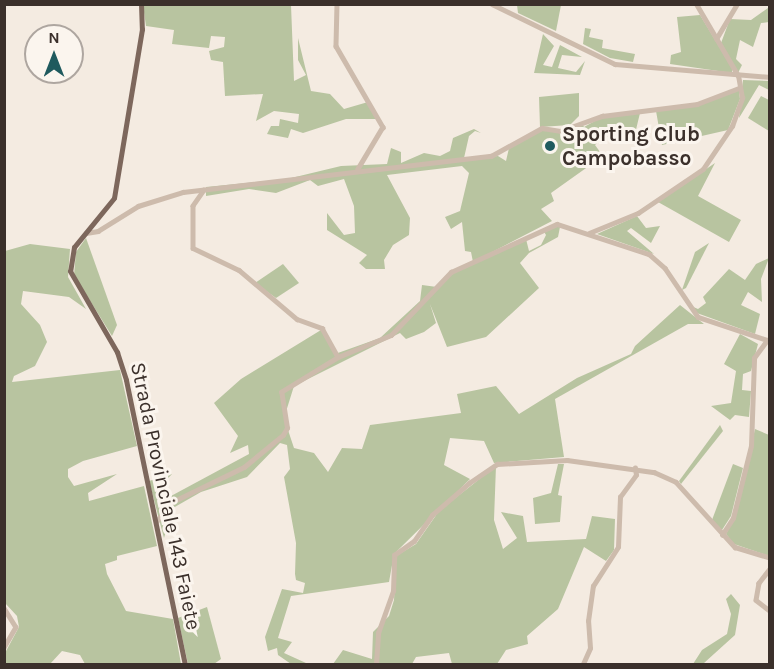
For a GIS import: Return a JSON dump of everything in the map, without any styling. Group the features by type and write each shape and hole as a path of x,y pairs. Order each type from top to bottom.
{"main road":[{"name":"Strada Provinciale 143 Faiete","path":"141,4 142,29 114,198 74,248 71,275 117,352 156,522 185,664"}],"street":[{"path":"337,4 336,46 383,127 358,169"},
{"path":"492,4 615,64 770,77"},
{"path":"589,233 638,213 703,169 732,126 742,98 738,76 696,4"},
{"path":"716,39 737,4"},
{"path":"86,233 98,231 145,203 204,190 358,169 403,169 492,156 542,128 560,131 602,116 698,104 740,88"},
{"path":"204,190 193,206 193,248 238,270 297,319 322,328 338,357"},
{"path":"156,522 172,502 244,467 283,435 286,428 281,392 338,357 391,335 418,301 458,268 481,261 548,225 589,233 657,259 698,317 768,340 754,358 751,446 733,518 722,535"},
{"path":"376,664 378,633 393,591 394,555 414,541 432,515 487,468 567,460 635,468 676,482 722,535 745,553 770,558"},
{"path":"583,664 590,648 593,586 618,546 620,497 636,475 635,468"},
{"path":"770,569 759,583 756,600 757,605 770,611"},
{"path":"4,608 16,627 4,648"}],"green space":[{"path":"143,5 291,5 294,81 306,75 298,60 298,38 311,91 330,94 344,109 368,102 380,119 346,119 303,133 291,129 288,138 267,134 271,126 279,126 280,119 298,123 299,114 274,111 256,121 263,94 225,96 223,62 211,60 209,51 224,47 225,37 211,36 209,48 172,44 174,30 146,26"},
{"path":"517,5 561,5 556,31 518,13"},
{"path":"768,8 769,22 761,23 753,47 740,40 736,59 742,65 738,73 721,43 730,19 751,20"},
{"path":"700,15 732,68 732,73 670,64 671,55 681,52 677,17"},
{"path":"585,28 591,29 589,37 603,40 602,48 635,54 633,62 610,58 583,44"},
{"path":"543,34 554,46 543,65 552,67 560,45 582,57 562,55 558,68 576,72 585,61 580,75 534,73"},
{"path":"743,80 769,81 769,90 759,85 739,118"},
{"path":"739,90 740,99 728,130 662,145 656,111 697,106"},
{"path":"579,93 579,116 570,125 540,127 539,97"},
{"path":"761,96 769,100 769,131 748,118"},
{"path":"640,113 634,138 604,137 595,145 603,156 551,193 554,201 541,209 552,221 473,262 471,252 465,251 462,222 451,229 445,217 460,211 469,173 462,166 387,175 410,218 409,235 393,245 384,260 385,269 366,269 359,263 367,255 327,230 327,213 344,235 355,233 354,206 344,179 318,186 310,180 276,193 249,189 206,196 206,187 287,179 341,166 387,164 391,148 401,152 401,163 424,153 440,156 450,151 453,138 474,129 481,133 475,131 469,136 464,158 498,156 506,161 509,148 542,129 558,132 582,124 584,127 602,117"},
{"path":"715,163 698,196 741,220 729,242 658,202"},
{"path":"637,216 646,228 660,226 651,243 631,228 627,231 654,254 597,234"},
{"path":"555,226 560,227 558,237 529,253 520,263 539,288 486,337 447,347 430,304 436,323 424,332 406,339 400,333 294,386 284,418 294,448 314,453 328,472 342,448 362,449 370,425 461,413 457,394 496,386 519,414 577,378 631,354 635,346 680,305 704,324 688,324 555,399 564,457 494,463 484,441 450,438 444,465 470,479 394,554 389,582 291,596 278,638 292,642 284,653 306,663 291,664 278,655 277,648 268,651 265,637 282,589 303,593 305,583 296,580 295,574 296,543 284,477 290,469 287,445 280,443 247,477 201,492 173,508 164,538 149,481 172,474 155,492 168,489 171,496 249,454 248,445 230,453 238,436 214,403 241,379 321,330 335,354 380,338 420,301 422,285 437,287 452,273 526,239 529,251 541,245 546,235 543,230"},
{"path":"86,238 117,325 112,336 74,275 76,252"},
{"path":"709,243 686,288 682,290 695,252"},
{"path":"30,244 70,249 68,277 86,309 69,297 23,291 21,304 40,325 47,342 35,366 14,376 12,382 120,370 137,446 83,461 68,469 68,477 74,486 117,474 88,493 89,501 144,486 157,546 117,556 117,560 105,564 107,574 126,611 173,619 181,664 85,664 80,655 62,651 50,664 5,664 5,653 19,627 17,616 5,603 5,251"},
{"path":"769,258 761,279 762,302 748,292 741,305 760,314 755,334 694,312 691,306 698,309 706,303 703,297 729,269 745,280 756,264"},
{"path":"283,264 299,283 276,298 255,283"},
{"path":"740,334 758,344 751,371 743,374 742,390 751,391 749,417 735,415 730,420 711,406 731,403 736,371 724,364"},
{"path":"720,425 723,431 681,484 679,481"},
{"path":"755,429 769,435 769,556 734,544 726,534 735,517"},
{"path":"558,464 564,464 558,495 562,496 560,522 535,524 533,498 551,493"},
{"path":"733,464 743,468 731,516 722,530 712,520"},
{"path":"496,466 494,520 503,549 517,538 501,512 523,516 527,542 586,539 592,516 615,519 614,550 606,561 584,547 558,609 527,636 528,644 506,650 497,664 452,664 449,653 416,657 412,664 333,664 343,650 372,659 373,632 389,616 394,600 396,556 416,544 439,511"},
{"path":"731,594 740,605 735,635 704,663 693,664 702,650 727,634 731,614 726,599"},
{"path":"207,607 221,659 214,664 188,664 178,618"}],"place":[{"name":"Sporting Club Campobasso","path":"550,146"}]}
